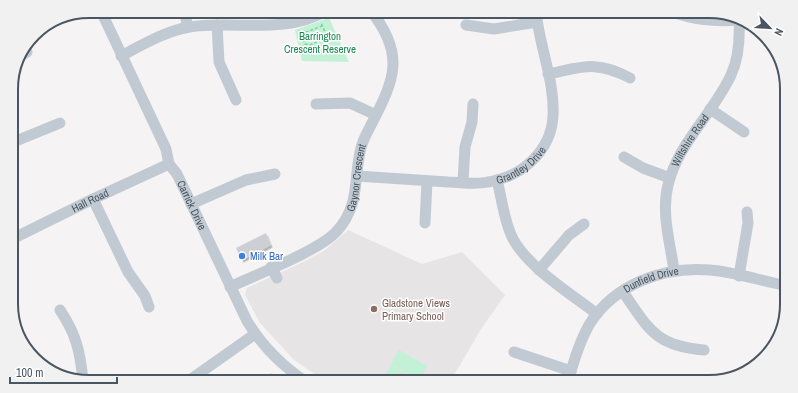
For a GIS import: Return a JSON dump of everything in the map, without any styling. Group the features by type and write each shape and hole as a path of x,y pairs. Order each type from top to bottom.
{"street":[{"name":"Carrick Drive","path":"103,18 166,149 169,164 177,174 230,287 255,334 282,364 297,375"},
{"path":"186,18 188,27"},
{"path":"121,56 159,38 188,27 283,24 310,18"},
{"name":"Gaynor Crescent","path":"230,287 316,246 337,231 352,207 361,148 390,85 393,61 388,36 376,18"},
{"name":"Grantley Drive","path":"357,176 486,183 509,177 531,162 542,148 553,117 548,74 537,18"},
{"path":"689,18 705,21 725,20"},
{"path":"466,25 483,29 494,29 537,22"},
{"name":"Wiltshire Road","path":"674,270 666,214 667,187 674,166 685,144 710,109 732,74 739,46 739,24"},
{"path":"216,25 219,62 236,100"},
{"path":"548,74 597,66 612,69 630,78"},
{"path":"316,104 350,103 376,115"},
{"path":"463,182 465,147 472,122 473,104"},
{"path":"710,109 744,132"},
{"path":"18,140 60,123"},
{"path":"624,157 643,168 670,178"},
{"name":"Hall Road","path":"18,236 169,164"},
{"path":"191,204 246,180 275,174"},
{"path":"497,180 509,229 513,239 528,260 597,314"},
{"path":"425,223 427,181"},
{"path":"93,199 128,272 145,296 149,307"},
{"path":"739,276 748,223 747,212"},
{"path":"539,270 569,235 584,224"},
{"path":"272,267 277,278"},
{"name":"Dunfield Drive","path":"570,375 581,340 597,314 634,284 652,276 674,270 711,270 780,285"},
{"path":"623,292 649,329 660,339 683,348 704,350"},
{"path":"60,310 72,328 80,350 82,375"},
{"path":"197,375 255,334"},
{"path":"514,352 571,371"}],"path":[{"path":"299,20 301,34 306,45 318,43 326,36 322,26 322,18"},
{"path":"301,34 322,26"}],"shaded area":[{"name":"Gladstone Views Primary School","path":"348,230 422,264 462,252 505,295 481,329 454,375 316,375 294,360 260,323 245,295 247,288 324,251"}],"green space":[{"name":"Barrington Crescent Reserve","path":"329,18 349,62 302,61 295,30"},
{"path":"399,350 427,366 422,375 410,375 391,364"},
{"path":"391,365 408,375 385,375"}],"building":[{"path":"266,233 271,245 242,260 236,248"}],"place":[{"name":"Milk Bar","path":"242,256"},
{"name":"Gladstone Views Primary School","path":"374,309"}]}
